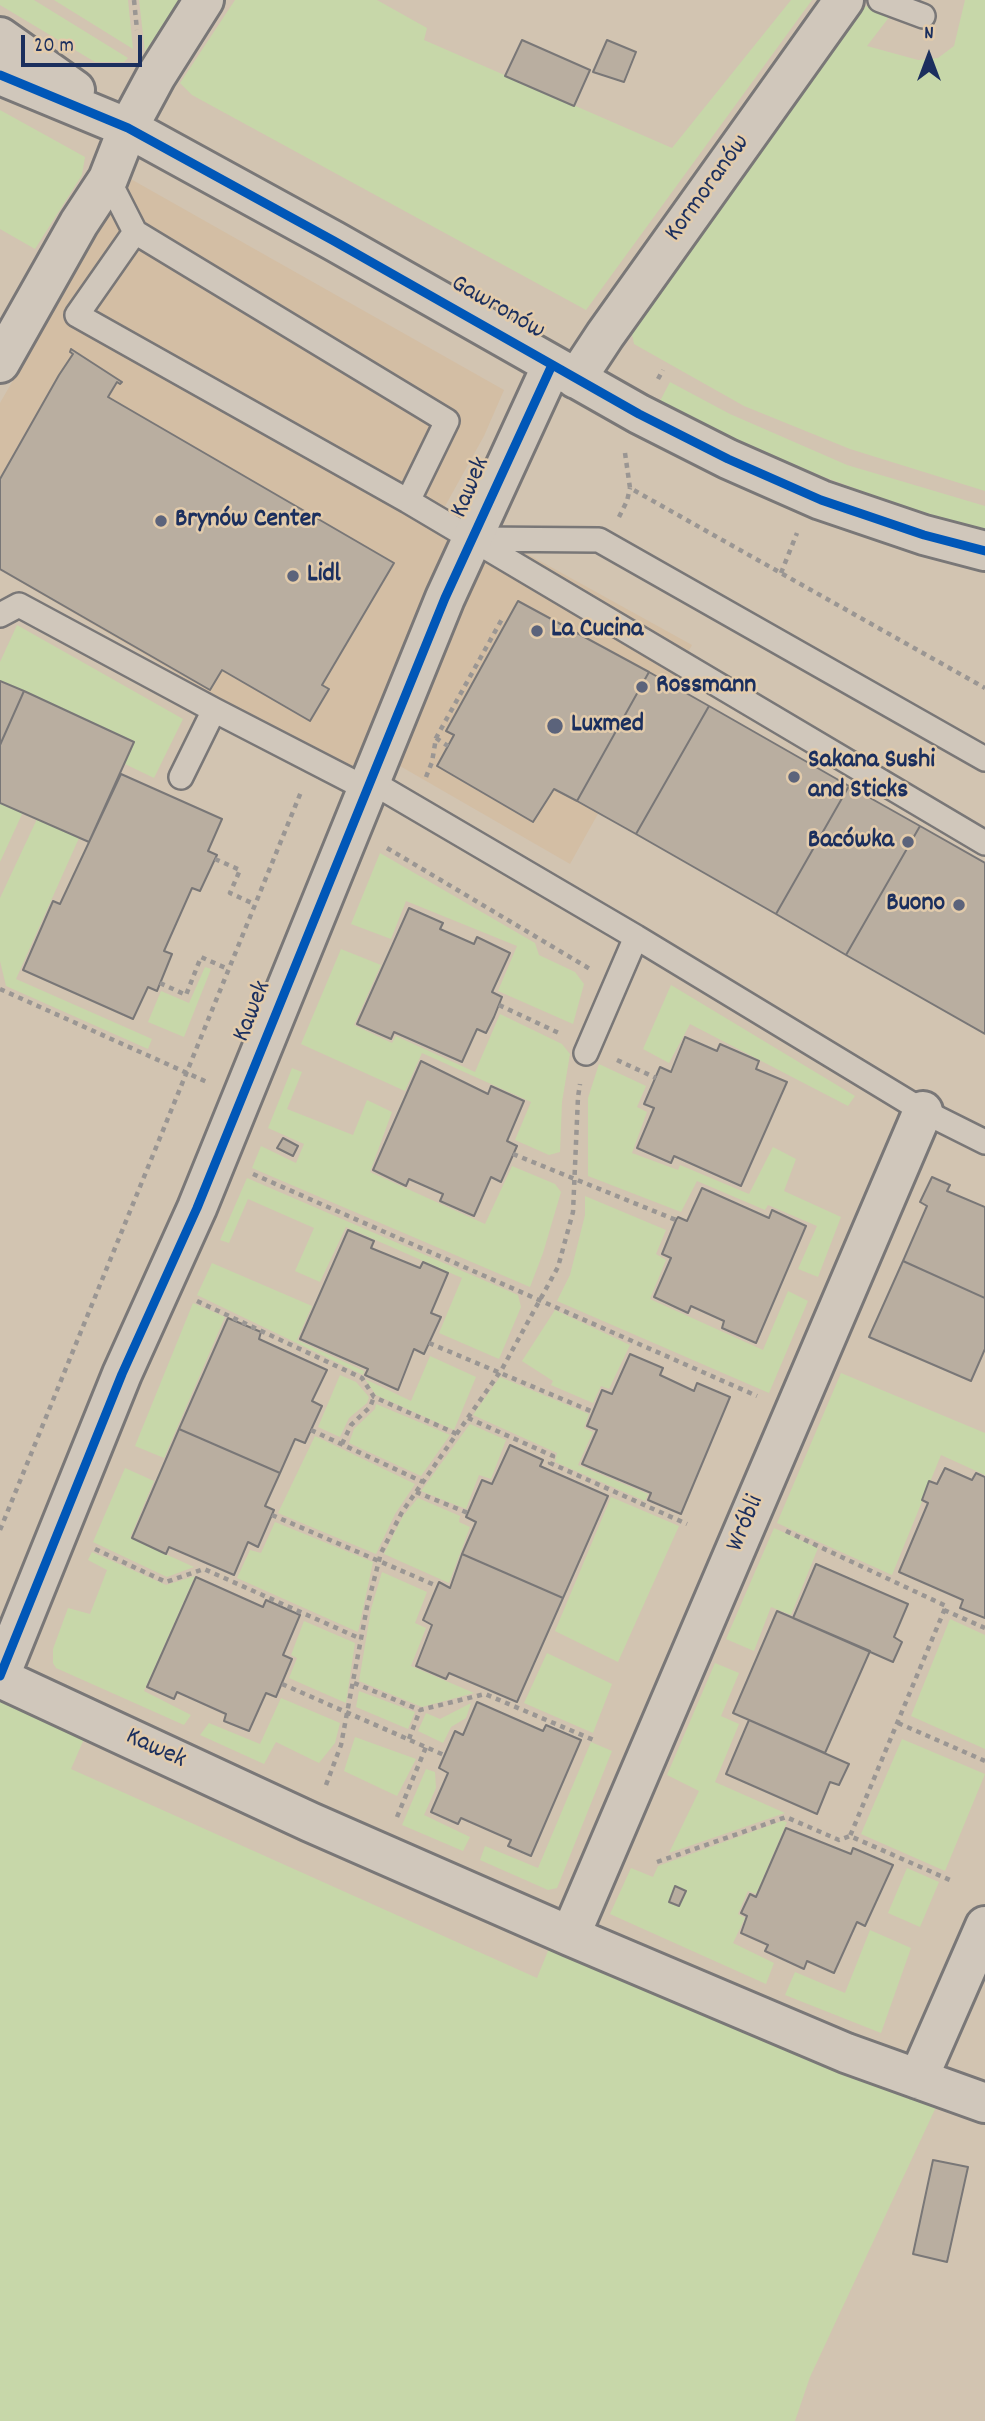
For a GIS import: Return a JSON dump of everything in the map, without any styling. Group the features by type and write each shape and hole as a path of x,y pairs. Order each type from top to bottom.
{"street":[{"path":"0,363 79,223 111,174 128,128 156,76 204,0"},
{"name":"Kormoranów","path":"564,372 844,0"},
{"name":"Gawronów","path":"0,37 128,128"},
{"name":"Gawronów","path":"0,75 128,128 639,414 728,459 821,500 924,535 985,551"},
{"name":"Kawek","path":"316,1809 0,1677 121,1374 197,1208 445,598 512,449 564,372"},
{"name":"Wróbli","path":"570,1936 923,1111"},
{"path":"316,1809 570,1936 846,2053 985,2103"},
{"path":"918,2079 985,1926"}],"lane":[{"path":"880,0 923,16"},
{"path":"111,174 135,232 447,421 408,501"},
{"path":"135,232 77,316 408,501 985,843"},
{"path":"473,539 599,540 985,760"},
{"path":"0,615 19,605 313,762 368,785 636,937 923,1111 985,1142"},
{"path":"181,777 214,710"},
{"path":"586,1053 636,937"}],"path":[{"path":"624,440 630,488 985,688"},
{"path":"781,573 799,528"},
{"path":"428,770 436,738 500,628 502,619"},
{"path":"436,738 448,746"},
{"path":"0,1530 313,762"},
{"path":"377,842 615,985"},
{"path":"215,859 240,870 230,893 255,905"},
{"path":"160,983 186,995 201,957 228,969"},
{"path":"0,989 242,1098"},
{"path":"316,1809 341,1745 381,1553 402,1512 499,1373 558,1266 573,1212 578,1097 586,1053"},
{"path":"513,1154 676,1220"},
{"path":"242,1169 758,1396"},
{"path":"190,1297 362,1378 374,1397 457,1434"},
{"path":"429,1343 593,1412"},
{"path":"342,1444 351,1425 370,1408 374,1397"},
{"path":"468,1418 553,1456 550,1463 687,1524"},
{"path":"311,1430 423,1482"},
{"path":"416,1492 468,1513"},
{"path":"272,1515 437,1587"},
{"path":"782,1530 946,1606 850,1836"},
{"path":"88,1546 166,1582 204,1569 361,1639"},
{"path":"944,1610 985,1628"},
{"path":"354,1683 420,1710 485,1694 596,1741"},
{"path":"282,1684 444,1755"},
{"path":"408,1740 420,1710"},
{"path":"898,1723 985,1761"},
{"path":"393,1828 426,1747"},
{"path":"657,1862 786,1817 839,1840 850,1836 950,1880"}],"shaded area":[{"path":"129,178 504,390 484,436 444,508 692,645 570,864 374,751 359,780 0,570 0,403"}],"green space":[{"path":"0,0 34,0 128,58 124,62 95,62 0,5"},
{"path":"54,0 128,0 133,49"},
{"path":"139,0 179,0 145,52"},
{"path":"235,0 377,0 427,28 424,40 672,148 791,0 812,0 586,310 192,95 180,83"},
{"path":"965,0 985,0 985,491 850,449 744,406 634,344 632,334 856,8 869,6 890,16 867,46 918,60 938,58 954,46"},
{"path":"0,110 85,157 82,175 35,249 0,229"},
{"path":"670,382 730,414 847,465 985,506 985,531 903,506 821,476 732,437 660,401"},
{"path":"17,625 183,719 154,778 125,764 134,741 0,681 0,662"},
{"path":"0,803 23,812 0,862"},
{"path":"37,819 79,838 16,979 152,1039 148,1049 6,986 0,961 0,898"},
{"path":"380,853 535,943 539,955 575,972 584,984 573,1024 498,991 517,946 406,901 391,939 351,924"},
{"path":"341,949 381,965 354,1025 392,1043 396,1036 475,1072 500,1014 562,1044 570,1054 562,1102 560,1152 549,1155 515,1140 531,1102 422,1053 405,1091 301,1044"},
{"path":"205,967 211,969 184,1037 148,1022 161,991 189,1003"},
{"path":"671,985 855,1096 848,1106 690,1024 669,1063 643,1049"},
{"path":"599,1064 646,1086 637,1107 647,1112 632,1153 678,1170 680,1165 749,1194 773,1147 796,1159 784,1191 841,1217 818,1277 798,1269 817,1226 768,1205 765,1210 697,1181 681,1212 588,1176 588,1098"},
{"path":"292,1068 302,1072 287,1109 353,1135 367,1100 392,1112 370,1172 485,1224 512,1166 555,1184 561,1192 530,1287 252,1168 261,1146 296,1163 304,1144 268,1128"},
{"path":"247,1178 518,1295 521,1307 499,1359 439,1333 462,1278 346,1227 320,1282 295,1271 314,1228 248,1199 229,1243 220,1240"},
{"path":"585,1196 666,1230 656,1254 666,1260 650,1299 763,1350 788,1291 808,1301 769,1393 557,1301 570,1275 585,1215"},
{"path":"212,1263 312,1306 297,1340 364,1371 363,1375 197,1295"},
{"path":"193,1303 225,1317 164,1458 135,1446"},
{"path":"555,1310 630,1345 609,1389 601,1386 593,1403 551,1385 553,1381 522,1361"},
{"path":"430,1356 476,1377 454,1430 376,1395 365,1379 411,1401"},
{"path":"841,1373 985,1433 985,1475 941,1455 892,1575 777,1523"},
{"path":"340,1375 356,1382 369,1397 367,1403 349,1418 340,1437 318,1427"},
{"path":"500,1377 589,1414 584,1428 593,1432 578,1465 648,1494 645,1501 555,1462 557,1453 473,1415"},
{"path":"376,1404 450,1435 421,1476 349,1443 354,1429 375,1409"},
{"path":"470,1424 506,1440 491,1479 479,1475 466,1509 421,1491"},
{"path":"315,1436 415,1484 395,1514 376,1554 278,1513"},
{"path":"125,1468 154,1481 130,1538 194,1567 167,1577 93,1542"},
{"path":"611,1497 679,1526 618,1662 555,1631"},
{"path":"418,1498 460,1516 459,1522 470,1527 449,1583 384,1554 403,1516"},
{"path":"275,1522 373,1562 358,1632 237,1578 250,1550 261,1553"},
{"path":"774,1528 818,1548 791,1615 771,1607 754,1651 726,1639"},
{"path":"92,1552 166,1585 195,1576 144,1691 191,1715 184,1725 56,1668 53,1663 53,1649 68,1608 90,1614 107,1570 88,1560"},
{"path":"382,1572 427,1592 415,1623 426,1628 411,1666 474,1693 422,1707 359,1681 371,1609"},
{"path":"950,1619 985,1635 985,1749 911,1716"},
{"path":"304,1621 355,1643 346,1703 289,1678 297,1658 291,1655"},
{"path":"547,1653 612,1684 593,1733 524,1703"},
{"path":"715,1663 739,1673 721,1716 739,1724 715,1782 785,1813 669,1853 699,1791 667,1775"},
{"path":"359,1691 415,1712 408,1729 356,1707"},
{"path":"281,1698 340,1723 335,1743 319,1763 276,1742 264,1764 200,1735 209,1723 260,1744"},
{"path":"0,1701 84,1739 71,1769 537,1978 550,1946 937,2105 810,2377 795,2421 0,2421"},
{"path":"471,1703 466,1718 451,1727 443,1743 418,1731 426,1713 440,1719"},
{"path":"355,1737 416,1759 397,1796 344,1771"},
{"path":"902,1739 985,1774 945,1871 861,1834"},
{"path":"591,1742 612,1751 557,1888 548,1890 480,1860 485,1846 538,1868"},
{"path":"426,1769 435,1772 436,1788 424,1815 470,1837 463,1851 402,1825"},
{"path":"782,1821 787,1822 756,1894 748,1891 738,1914 745,1918 733,1943 774,1963 766,1984 610,1914 631,1868 653,1877 658,1866"},
{"path":"907,1868 939,1882 920,1927 888,1913"},
{"path":"870,1930 911,1948 881,2033 785,1995 795,1972 845,1993"}],"building":[{"path":"522,40 590,70 574,106 505,76"},
{"path":"607,40 636,52 624,82 593,72"},
{"name":"Brynów Center","path":"71,349 122,382 117,382 108,397 394,563 322,685 329,689 310,721 222,670 210,690 0,569 0,479 73,354"},
{"path":"518,601 649,672 577,801 554,789 533,822 437,766 454,735 446,731"},
{"path":"649,672 709,706 636,834 577,801"},
{"path":"0,681 24,691 0,745"},
{"path":"24,691 134,742 89,842 0,803 0,745"},
{"path":"709,706 849,786 776,914 636,834"},
{"path":"121,774 222,819 208,851 217,855 200,891 192,888 164,951 172,954 157,991 148,987 133,1019 23,970 53,901 60,904"},
{"path":"849,786 920,826 846,955 776,914"},
{"path":"920,826 985,863 985,1034 846,955"},
{"path":"409,908 443,923 440,929 474,944 477,937 510,953 492,992 502,997 494,1017 486,1033 477,1029 462,1062 394,1032 391,1039 357,1024"},
{"path":"685,1037 717,1051 720,1044 759,1061 756,1069 787,1082 741,1186 674,1156 671,1163 637,1148 654,1108 644,1104 660,1067 671,1072"},
{"path":"421,1061 488,1094 491,1086 524,1101 507,1141 517,1146 501,1182 491,1177 474,1216 440,1201 443,1194 409,1179 406,1186 373,1170"},
{"path":"283,1138 298,1146 293,1156 277,1148"},
{"path":"932,1177 950,1185 947,1191 985,1207 985,1298 903,1261 927,1206 920,1202"},
{"path":"702,1188 769,1218 772,1210 806,1226 756,1343 722,1328 724,1321 691,1306 688,1313 654,1297 671,1258 662,1254 676,1220 678,1217 687,1221"},
{"path":"348,1230 374,1241 371,1248 420,1268 423,1262 448,1273 431,1313 441,1317 424,1354 414,1349 398,1390 365,1375 368,1369 300,1339"},
{"path":"903,1261 985,1298 985,1349 971,1381 869,1337"},
{"path":"228,1318 261,1332 259,1339 327,1370 312,1401 322,1406 305,1443 295,1439 280,1473 179,1429"},
{"path":"630,1354 663,1368 660,1375 694,1391 697,1383 730,1397 681,1514 648,1500 651,1493 582,1464 597,1430 587,1426 602,1390 612,1394"},
{"path":"179,1429 280,1473 265,1506 274,1510 258,1547 248,1542 234,1575 169,1547 166,1554 132,1538"},
{"path":"510,1445 543,1460 540,1466 608,1496 563,1598 462,1554 476,1522 466,1517 482,1480 492,1484"},
{"path":"945,1468 972,1480 976,1473 985,1477 985,1618 960,1608 963,1600 899,1572 928,1503 922,1500 929,1481 937,1484"},
{"path":"462,1554 563,1598 517,1702 449,1673 446,1679 416,1666 432,1625 423,1620 439,1582 450,1588"},
{"path":"816,1564 908,1604 894,1637 902,1642 893,1662 793,1618"},
{"path":"196,1577 263,1607 266,1600 300,1615 283,1655 292,1659 276,1697 266,1693 249,1731 224,1721 226,1714 177,1692 174,1699 147,1687"},
{"path":"777,1611 870,1651 825,1753 733,1713"},
{"path":"477,1702 543,1731 546,1725 581,1740 531,1856 508,1846 511,1840 461,1818 458,1824 431,1812 448,1773 439,1768 455,1731 463,1735"},
{"path":"749,1720 849,1764 839,1785 830,1782 817,1814 726,1774"},
{"path":"786,1828 851,1854 853,1848 893,1865 865,1926 857,1922 834,1973 807,1961 804,1969 765,1951 768,1945 741,1933 747,1916 741,1913 750,1894 756,1897"},
{"path":"675,1886 686,1891 679,1906 669,1902"},
{"path":"933,2160 968,2167 947,2262 913,2254"}],"cycle path":[{"path":"0,75 128,128 639,414 728,459 821,500 924,535 985,551"},
{"path":"0,1676 122,1374 197,1208 445,598 552,365"}],"place":[{"name":"Brynów Center","path":"161,521"},
{"name":"Lidl","path":"293,576"},
{"name":"La Cucina","path":"537,631"},
{"name":"Rossmann","path":"642,687"},
{"name":"Luxmed","path":"555,726"},
{"name":"Sakana Sushi and Sticks","path":"794,777"},
{"name":"Bacówka","path":"908,842"},
{"name":"Buono","path":"959,905"}]}
